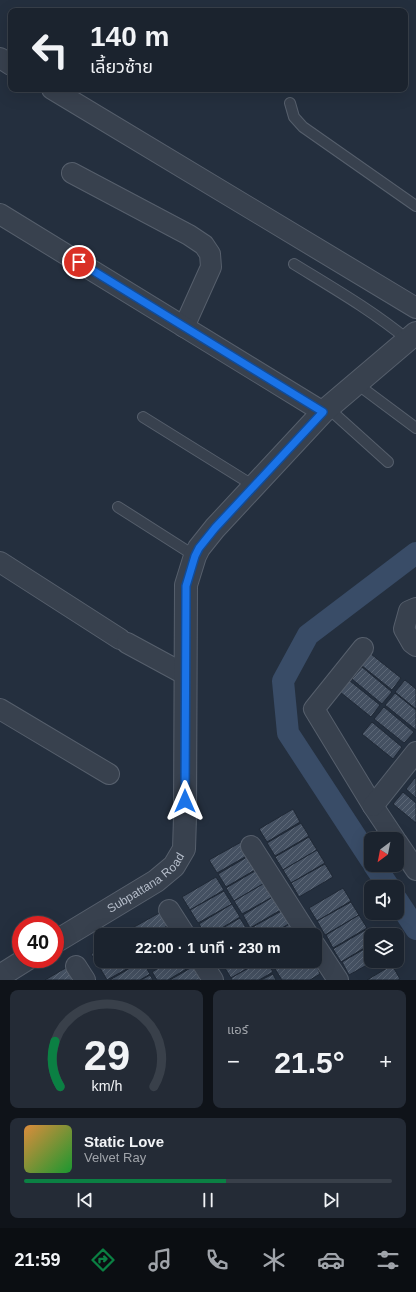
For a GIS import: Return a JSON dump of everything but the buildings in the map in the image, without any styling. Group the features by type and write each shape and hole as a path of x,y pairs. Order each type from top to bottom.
{"street":[{"path":"57,92 416,308"},
{"path":"72,173 189,235 204,245 210,254 211,267 184,327"},
{"path":"0,214 184,327 325,410"},
{"name":"Subpattana Road","path":"64,937 156,881 174,866 184,849 186,586 199,548 215,528 325,410 412,337"},
{"path":"0,562 124,641 186,675"},
{"path":"416,608 409,612 404,629 412,643 416,646"},
{"path":"363,648 314,709 390,832"},
{"path":"0,709 109,774"},
{"path":"373,806 416,752"},
{"path":"251,846 304,928"},
{"path":"404,852 416,870"},
{"path":"169,910 181,928"},
{"path":"322,958 334,979"},
{"path":"0,976 13,968"},
{"path":"205,968 213,980"}],"lane":[{"path":"290,103 294,117 303,126 416,206"},
{"path":"294,264 391,326 412,337"},
{"path":"356,384 416,428"},
{"path":"325,410 388,462"},
{"path":"143,417 254,486"},
{"path":"118,507 195,556"}],"waterway":[{"path":"364,849 288,733 283,681 308,635 416,553"},
{"path":"379,872 384,880"},
{"path":"404,911 416,929"}],"route":[{"path":"79,262 323,412 215,528 199,548 190,570 186,586 185,801"}]}
